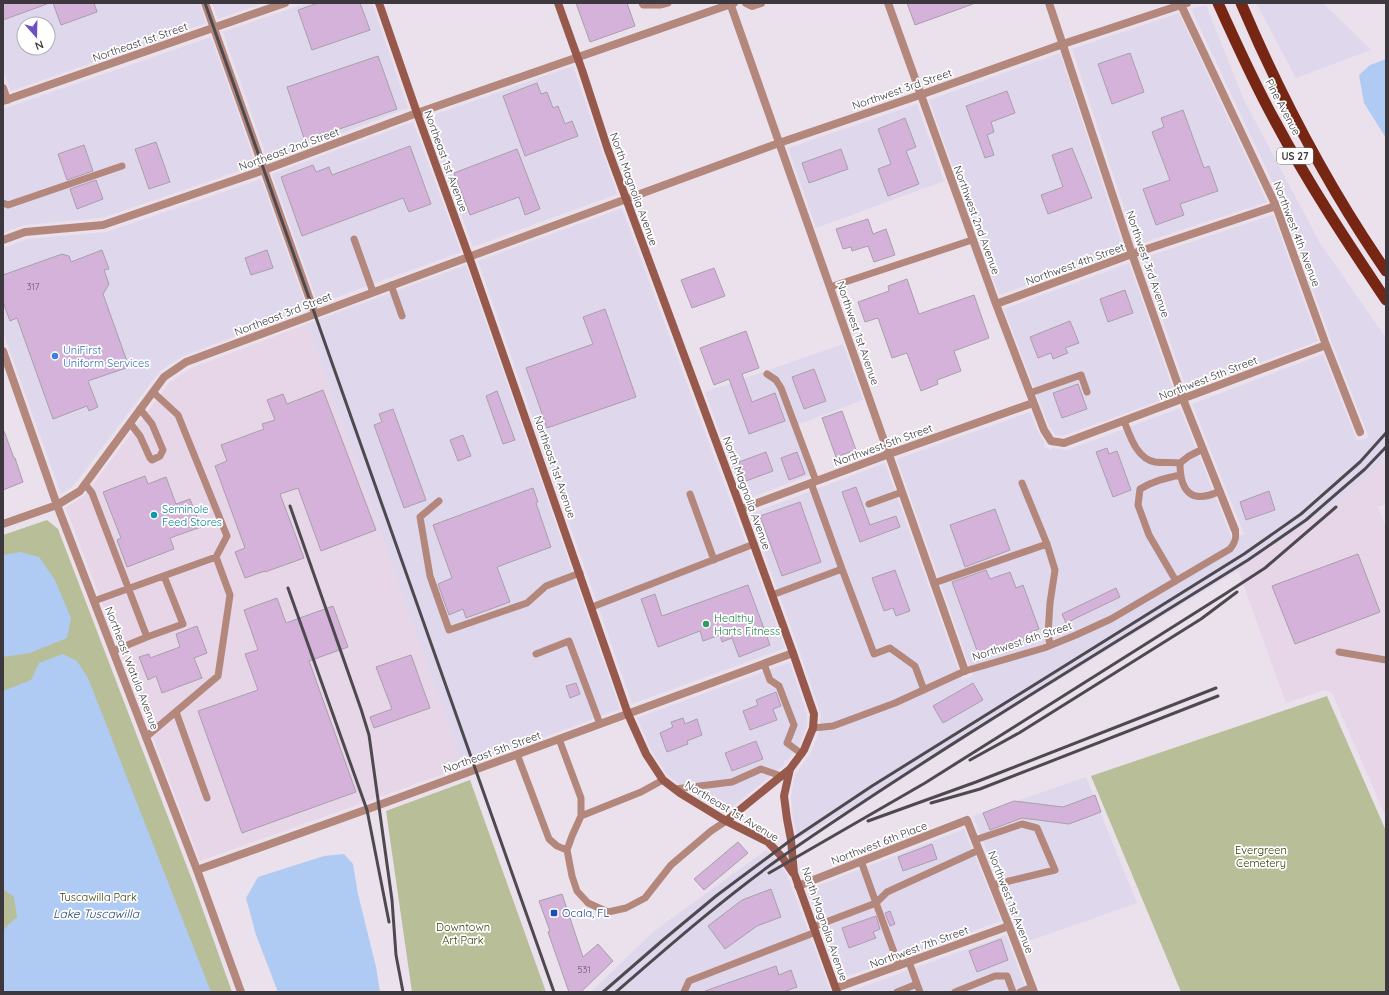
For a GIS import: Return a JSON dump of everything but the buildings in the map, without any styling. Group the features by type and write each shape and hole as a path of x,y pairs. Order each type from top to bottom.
{"highway":[{"name":"Pine Avenue","path":"1218,3 1245,62 1275,121 1335,223 1386,300"},
{"name":"Pine Avenue","path":"1241,3 1262,53 1291,113 1317,161 1386,271"}],"main road":[{"name":"Northeast 1st Avenue","path":"379,3 592,607 628,714 646,754 663,780 726,821 768,842 794,873"},
{"name":"North Magnolia Avenue","path":"558,3 625,199 754,544 814,714 813,728 802,754 790,769 784,796 791,840 794,873 837,990"},
{"path":"726,821 790,769"}],"street":[{"path":"206,3 315,314"},
{"name":"Northeast 1st Street","path":"5,101 285,3"},
{"name":"Northeast 2nd Street","path":"3,240 25,232 104,225 264,170 417,113 731,3"},
{"name":"Northwest 1st Avenue","path":"731,3 965,671"},
{"path":"746,3 752,6 761,3"},
{"name":"Northwest 2nd Avenue","path":"888,3 972,240 1033,403 1044,430 1051,441"},
{"name":"Northwest 3rd Avenue","path":"1049,3 1132,254 1183,399 1236,530"},
{"name":"Northwest 3rd Street","path":"625,199 779,143 920,96 1063,44 1184,4"},
{"name":"Northwest 4th Avenue","path":"1184,4 1276,206 1326,345 1360,432"},
{"path":"3,88 5,101"},
{"name":"Northeast 3rd Street","path":"3,524 57,505 80,490 164,377 186,362 625,199"},
{"name":"Northwest 4th Street","path":"996,304 1132,254 1276,206"},
{"name":"Northwest 5th Street","path":"1051,441 1064,443 1326,345"},
{"name":"Northeast Watula Avenue","path":"3,351 57,505 197,870 241,992"},
{"name":"Northwest 5th Street","path":"741,509 1033,403"},
{"name":"Northeast 5th Street","path":"197,870 628,714 793,652"},
{"name":"Northwest 1st Avenue","path":"967,820 1033,990"},
{"name":"Northwest 6th Place","path":"798,886 967,820"},
{"name":"Northwest 7th Street","path":"837,990 1009,926"}],"lane":[{"path":"642,3 643,5 660,5 668,3"},
{"path":"3,203 8,205 122,166"},
{"path":"354,239 373,292"},
{"path":"830,287 972,240"},
{"path":"391,285 402,316"},
{"path":"767,374 776,380 781,388 842,569 874,654 890,648 915,666 924,690"},
{"path":"1030,393 1081,375 1087,392"},
{"path":"94,601 216,557 227,536 178,415 153,392"},
{"path":"130,423 140,436 150,458 152,460 160,456 163,450 152,424 140,409"},
{"path":"1124,421 1140,454 1153,462 1180,463 1188,456 1203,449"},
{"path":"1180,463 1182,484 1188,493 1198,497 1211,496 1220,491"},
{"path":"1176,581 1149,535 1138,505 1138,494 1140,489 1149,483 1180,475"},
{"path":"1022,483 1047,544 1055,570 1050,603 1048,634 1050,645"},
{"path":"85,484 92,493 147,637"},
{"path":"869,504 902,492"},
{"path":"690,494 714,560"},
{"path":"439,501 420,517 430,576 449,630 527,602 546,586 580,573"},
{"name":"Northwest 6th Street","path":"813,728 833,726 895,703 965,671 1050,645 1111,619 1230,549 1234,544 1236,530"},
{"path":"592,607 754,544"},
{"path":"934,583 1047,544"},
{"path":"146,737 218,676 230,595 216,557"},
{"path":"772,594 842,569"},
{"path":"113,651 183,624 164,576"},
{"path":"536,654 569,641 600,724"},
{"path":"1339,652 1386,660"},
{"path":"764,664 770,680 780,686 794,725 787,743 802,754"},
{"path":"176,712 207,798"},
{"path":"559,739 581,798 581,816 567,850 572,876 577,891 588,903 608,912 626,908 644,898 671,865 710,831 726,821"},
{"path":"518,754 549,839 556,846 567,850"},
{"path":"675,789 732,782 760,769 781,776"},
{"path":"581,816 641,792 663,780"},
{"path":"975,840 1022,824 1036,828 1054,870 993,885"},
{"path":"684,992 689,981 876,904 887,892 979,850"},
{"path":"861,862 899,966"},
{"path":"909,962 920,992"},
{"path":"956,992 995,976 1007,976 1013,992"},
{"path":"897,992 917,984"},
{"path":"1020,992 1033,990"}],"shaded area":[{"path":"3,3 199,3 206,23 11,91 3,69"},
{"path":"212,3 263,3 218,19"},
{"path":"307,3 372,3 408,108 268,161 223,32"},
{"path":"1256,3 1323,3 1371,50 1296,78"},
{"path":"1206,5 1244,100 1320,243 1386,338 1386,458 1345,496 1238,570 798,840 793,819 791,797 795,773 799,771 798,770 810,754 819,732 821,715 750,514 885,463 962,680 973,676 897,459 1030,412 1038,432 1045,443 1044,447 1048,448 1050,451 1053,448 1067,450 1180,408 1232,539 1244,534 1192,404 1323,354 1357,441 1369,437 1332,343 1280,198 1191,9"},
{"path":"1179,13 1267,202 1136,245 1072,49"},
{"path":"211,37 256,165 102,218 24,225 3,233 3,109"},
{"path":"1060,53 1124,250 999,295 929,100"},
{"path":"573,66 617,194 473,247 425,118"},
{"path":"917,104 944,181 816,228 788,148"},
{"path":"413,122 461,252 318,304 272,174"},
{"path":"261,179 307,309 183,356 160,371 78,480 73,486 61,494 3,332 3,248 27,239 106,232"},
{"path":"622,208 785,648 632,704 478,261"},
{"path":"1273,215 1318,341 1187,390 1141,259"},
{"path":"1129,263 1175,395 1063,436 1055,435 1049,426 1004,309"},
{"path":"466,265 620,709 463,767 307,324"},
{"path":"307,324 463,767 200,861 66,508 85,495 169,383 189,369"},
{"path":"843,344 863,400 797,425 816,473 745,500 705,392"},
{"path":"1386,458 1386,504 1378,507 1386,527 1386,817 1332,693 1325,690 1286,703 1238,570 1345,496"},
{"path":"790,662 807,715 807,726 799,746 787,761 784,760 784,765 725,813 683,787 667,775 651,750 637,718"},
{"path":"1086,777 1137,903 1023,943 973,816"},
{"path":"964,829 1001,921 840,979 807,890"},
{"path":"766,850 778,861 787,875 831,992 591,992 653,932"},
{"path":"1006,935 1027,992 848,992"}],"green space":[{"name":"Lake Tuscawilla","path":"47,520 58,529 194,885 232,992 3,992 3,535"},
{"name":"Evergreen Cemetery","path":"1327,696 1386,831 1386,992 1181,992 1091,776"},
{"name":"Downtown Art Park","path":"470,780 546,992 412,992 386,811"}],"water":[{"path":"1386,59 1386,138 1364,103 1359,75 1370,65"},
{"path":"21,552 39,557 55,580 71,618 67,638 30,653 3,657 3,555"},
{"name":"Lake Tuscawilla","path":"63,654 77,661 88,678 211,992 3,992 3,932 6,927 17,917 14,897 3,889 3,691 31,680 39,663"},
{"path":"344,854 353,864 358,894 376,967 380,992 278,992 256,935 246,898 258,877 324,856"}],"railway":[{"path":"205,3 554,992"},
{"path":"603,992 716,896 791,840 872,786 1244,554 1301,514 1360,462 1386,433"},
{"path":"616,992 677,939 783,856 955,742 1248,560 1306,520 1365,469 1386,447"},
{"path":"290,506 369,735 392,900 396,955 403,992"},
{"path":"769,873 925,783 1225,594 1265,568 1336,507"},
{"path":"288,588 367,810 389,922"},
{"path":"970,760 1019,733 1201,619 1237,592"},
{"path":"868,821 976,782 1216,688"},
{"path":"931,803 980,789 1218,696"}],"place":[{"name":"UniFirst Uniform Services","path":"55,356"},
{"name":"Seminole Feed Stores","path":"154,515"},
{"name":"Healthy Harts Fitness","path":"706,624"},
{"name":"Ocala, FL","path":"554,913"}],"park label":[{"name":"Tuscawilla Park","path":"98,897"}]}
